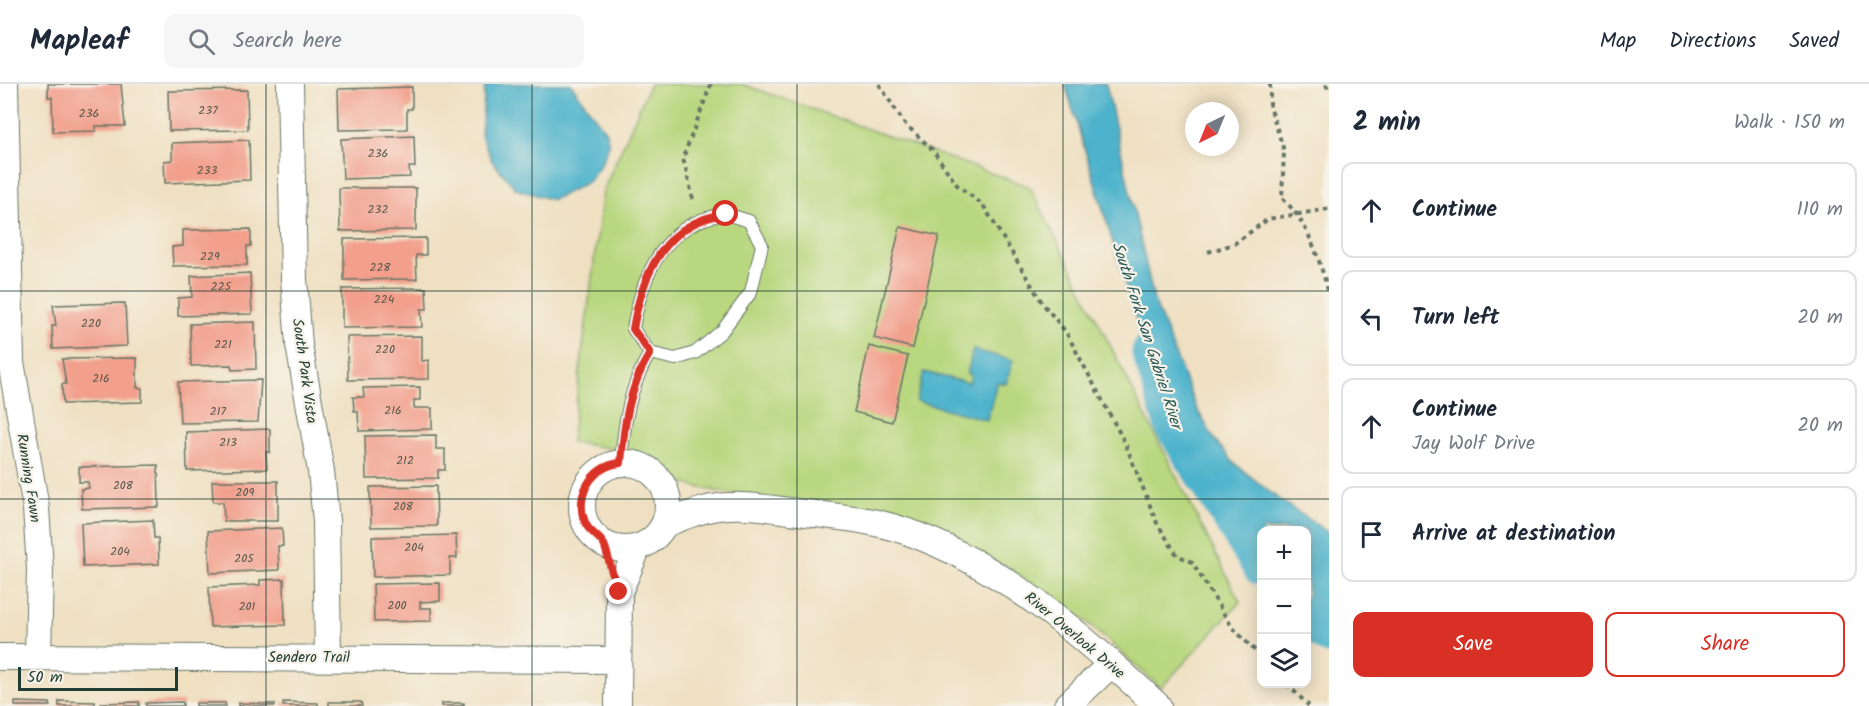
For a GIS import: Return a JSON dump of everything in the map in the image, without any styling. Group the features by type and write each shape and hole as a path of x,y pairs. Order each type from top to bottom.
{"street":[{"name":"Running Fawn","path":"5,84 11,362 36,507 40,569 38,657"},
{"name":"South Park Vista","path":"290,84 294,279 299,345 321,471 326,521 328,657"},
{"path":"664,485 668,511 665,524 654,538 638,547 615,548 605,544 586,525 582,512 582,498 594,474 605,467 621,463 645,466 664,485 711,508"},
{"name":"River Overlook Drive","path":"711,508 738,506 853,519 904,531 952,551 1021,590 1078,634 1158,706"},
{"path":"665,524 711,508"},
{"path":"605,544 611,576 619,592"},
{"path":"618,706 619,592 638,547"},
{"name":"Sendero Trail","path":"0,657 618,660"},
{"path":"1067,706 1111,664"}],"lane":[{"path":"726,214 749,221 762,245 751,292 722,331 695,353 675,359 650,353 633,329 638,296 663,246 705,216 726,214"},
{"path":"621,463 624,417 641,368 650,353"}],"path":[{"path":"693,199 683,158 711,84"},
{"path":"879,84 904,123 932,149 957,185 983,206 1043,304 1066,332 1125,443 1157,523 1177,555 1192,562 1232,627 1257,653"},
{"path":"1270,84 1270,106 1284,151 1282,198 1297,214 1315,249 1329,294"},
{"path":"1326,84 1329,92"},
{"path":"1208,252 1234,244 1268,219 1329,209"},
{"path":"1291,688 1309,706"}],"green space":[{"path":"650,84 742,84 1030,187 1240,602 1161,688 1087,622 1007,567 948,538 692,486 665,475 639,453 571,442 603,191"}],"water":[{"path":"485,84 571,84 606,132 609,145 601,164 588,182 553,200 516,189 492,161 481,135"},
{"path":"1065,84 1106,84 1154,300 1195,405 1214,439 1234,463 1280,500 1329,533 1329,624 1311,605 1311,526 1257,526 1257,548 1205,486 1184,445 1144,346"},
{"path":"973,350 1013,360 1006,384 997,382 987,420 916,401 924,372 969,383 971,375 967,374"}],"building":[{"path":"48,84 121,84 125,126 96,126 96,131 53,132 52,97 48,97"},
{"path":"412,87 412,109 407,109 407,129 339,130 338,89"},
{"path":"247,90 248,130 169,131 168,91"},
{"path":"414,136 415,167 409,167 410,177 343,179 341,139"},
{"path":"249,140 250,180 165,183 164,161 172,160 172,143"},
{"path":"339,188 416,188 416,230 340,231"},
{"path":"900,227 939,236 913,348 874,338"},
{"path":"251,229 251,246 247,246 247,265 173,266 172,247 183,246 183,230"},
{"path":"426,238 426,255 416,255 417,279 344,280 344,239"},
{"path":"250,273 252,314 178,316 178,298 192,297 191,276"},
{"path":"426,288 427,309 421,309 422,327 342,328 342,289"},
{"path":"125,303 127,346 53,349 52,326 56,326 53,305"},
{"path":"255,322 256,369 232,370 231,365 191,366 190,324"},
{"path":"422,336 422,361 429,360 429,379 348,380 347,337"},
{"path":"869,346 908,356 892,422 854,412"},
{"path":"137,358 137,388 142,388 142,402 63,404 62,384 66,384 62,359"},
{"path":"261,380 258,422 180,423 178,382"},
{"path":"420,387 420,400 414,400 414,408 432,408 432,429 359,431 358,411 354,411 353,397 364,397 363,388"},
{"path":"270,429 270,452 266,452 267,469 187,471 186,432"},
{"path":"436,435 436,449 445,449 445,470 438,470 438,478 366,479 365,436"},
{"path":"158,465 159,507 82,509 81,489 89,488 88,482 79,482 79,467"},
{"path":"212,481 278,481 278,521 224,521 223,502 213,502"},
{"path":"436,486 437,526 371,527 370,487"},
{"path":"153,520 154,538 158,538 159,564 83,567 81,523"},
{"path":"282,528 283,546 278,546 279,570 210,573 208,531"},
{"path":"456,535 457,558 450,558 450,575 373,577 372,537"},
{"path":"284,579 285,625 210,627 209,587 260,585 260,580"},
{"path":"440,583 440,601 420,602 420,608 431,608 431,621 374,622 373,584"},
{"path":"59,701 95,702 95,706 59,706"},
{"path":"15,702 50,703 50,706 15,706"},
{"path":"139,702 139,706 101,706 101,703"},
{"path":"183,702 183,706 146,706 146,703"},
{"path":"283,702 318,703 318,706 283,706"},
{"path":"329,702 361,702 362,706 329,706"},
{"path":"196,703 225,703 226,706 196,706"},
{"path":"239,703 275,704 275,706 239,706"},
{"path":"442,703 464,703 464,706 442,706"}],"waterway":[{"name":"South Fork San Gabriel River","path":"1151,352 1174,426 1257,559"},
{"name":"South Fork San Gabriel River","path":"1311,620 1329,635"}],"route":[{"path":"619,592 611,576 605,544 594,536 586,525 582,512 582,498 594,474 605,467 621,463 624,417 641,368 650,353 633,329 638,296 663,246 705,216 726,214"}]}
